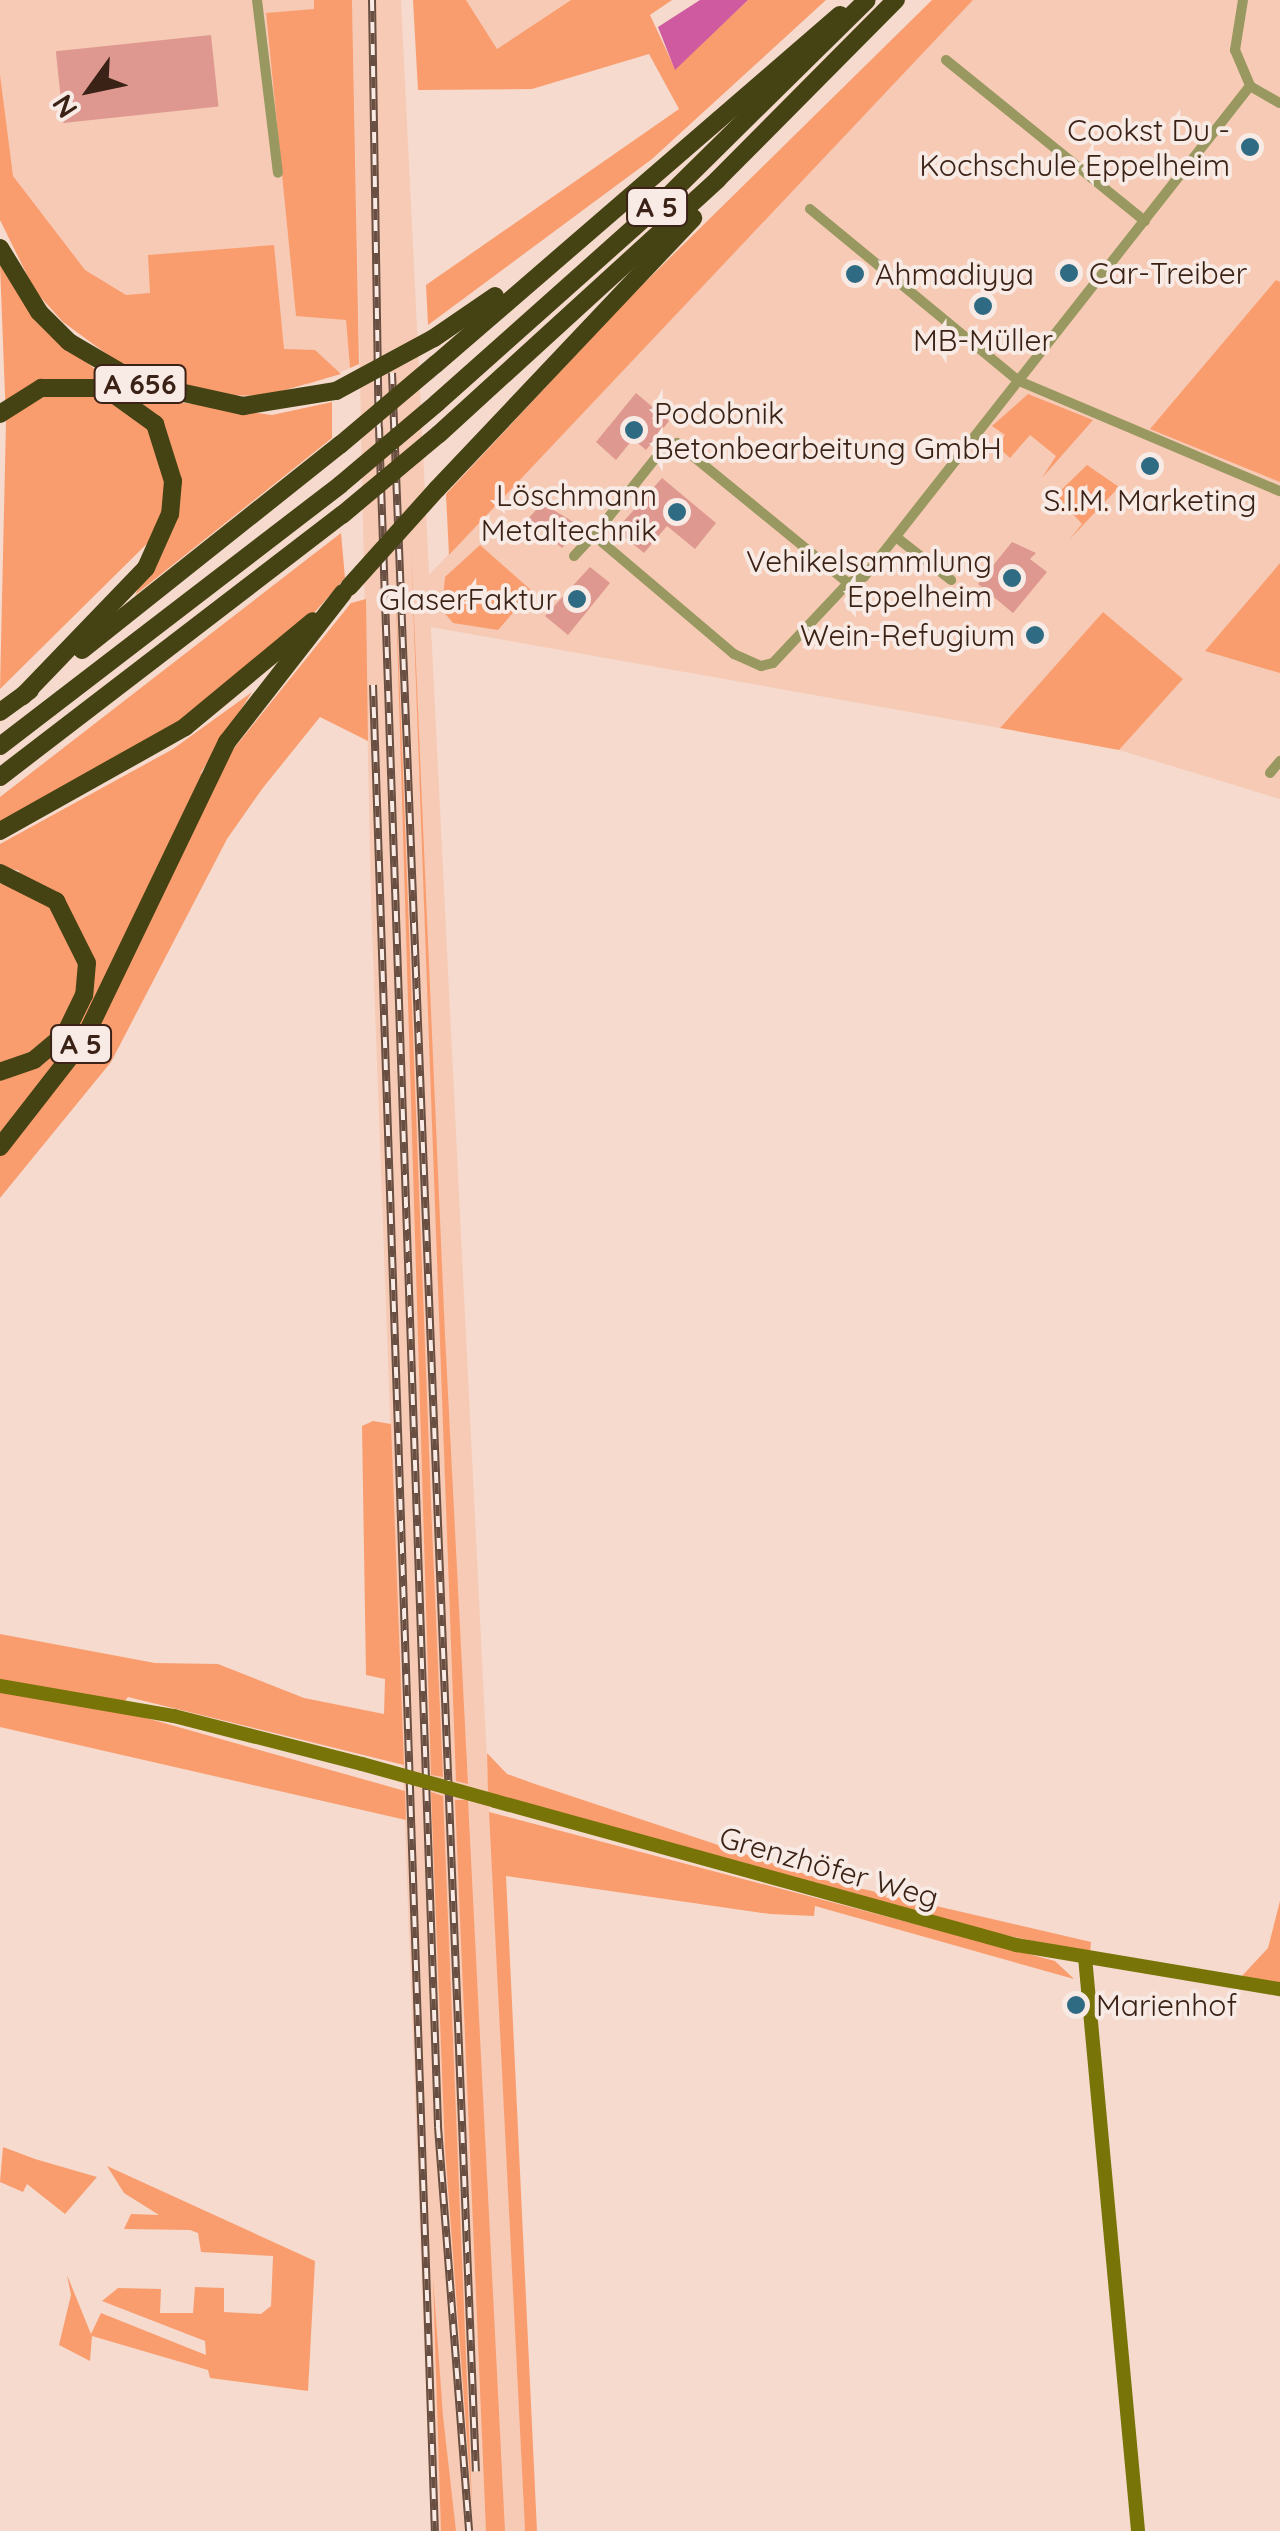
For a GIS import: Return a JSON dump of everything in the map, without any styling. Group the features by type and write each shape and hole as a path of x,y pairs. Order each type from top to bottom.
{"highway":[{"path":"0,712 340,445 436,364 545,262 864,0"},
{"name":"A 5","path":"0,746 340,485 437,403 658,206 864,0"},
{"name":"A 5","path":"0,777 342,515 439,434 717,180 896,0"},
{"name":"A 5","path":"0,1147 84,1039 227,742 346,590 702,208 717,180"},
{"name":"A 656","path":"0,248 40,312 69,342 151,388 243,406 336,391 434,338 545,262"},
{"path":"0,414 41,388 106,388 144,412 172,467 170,514 146,568 22,696"},
{"name":"A 5","path":"0,831 185,727 346,590"},
{"path":"0,874 56,900 86,962 84,995 65,1034 34,1060 0,1072"}],"main road":[{"name":"Grenzhöfer Weg","path":"0,1686 174,1716 362,1764 892,1914 1085,1958 1280,1989"},
{"path":"1085,1958 1138,2531"}],"street":[{"path":"256,0 278,173"},
{"path":"1243,0 1235,50 1250,86 1280,103"},
{"path":"946,60 1145,221"},
{"path":"600,528 603,543 744,660 761,666 782,656 848,583 864,577 1250,86"},
{"path":"810,209 1019,381 1280,492"},
{"path":"574,556 662,450 677,443 848,583"},
{"path":"896,537 951,580"},
{"path":"1270,773 1280,761"}],"shaded area":[{"path":"0,0 314,0 315,9 266,14 296,315 346,320 350,368 308,385 63,322 0,220"},
{"path":"314,0 352,0 359,364 350,368 346,320 296,316 266,13 314,9"},
{"path":"352,0 401,0 429,575 973,0 1280,0 1280,799 1119,750 1183,679 1103,612 1000,728 431,627 525,2531 431,2531 371,899"},
{"path":"413,0 466,0 497,49 571,0 672,0 650,15 675,69 748,0 826,0 652,159 428,325 426,285 679,109 649,54 532,89 418,90"},
{"path":"466,0 571,0 497,49"},
{"path":"700,0 748,0 675,70 658,27"},
{"path":"932,0 973,0 449,555 446,494 627,300"},
{"path":"0,75 13,176 85,270 126,295 150,293 148,255 274,245 284,349 315,350 341,374 264,396 215,395 130,371 63,322 35,291 0,220"},
{"path":"0,265 43,326 97,371 156,399 272,415 332,402 332,438 135,595 177,514 0,689 6,421"},
{"path":"1276,280 1280,282 1280,482 1150,429"},
{"path":"1028,394 1093,420 1042,478 1056,456 1030,435 1010,458 997,446 1005,435 992,426"},
{"path":"1087,465 1119,487 1068,541 1082,524 1056,495"},
{"path":"341,533 345,578 290,640 160,738 0,826 0,797"},
{"path":"480,545 532,591 498,630 453,623 442,610 445,577"},
{"path":"411,548 445,1335 468,1784 456,1781"},
{"path":"1280,563 1280,673 1205,651 1264,582"},
{"path":"395,565 432,1528 443,1777 431,1775"},
{"path":"366,599 368,741 320,717 262,789 227,839 111,1062 0,1198 0,884 20,871 0,866 0,844 173,749 252,692 200,774 231,752 351,603"},
{"path":"1103,612 1183,679 1119,750 1000,728"},
{"path":"373,1421 391,1424 404,1765 128,1697 118,1710 405,1791 406,1820 0,1727 0,1634 155,1663 218,1664 304,1698 384,1714 385,1679 366,1675 362,1426"},
{"path":"487,1753 507,1774 820,1879 1091,1942 1090,1953 940,1921 488,1794"},
{"path":"431,1792 443,1796 472,2504 445,2148"},
{"path":"455,1800 468,1800 505,2531 486,2531"},
{"path":"489,1812 1055,1961 1074,1979 815,1906 814,1916 770,1914 506,1876 537,2531 525,2531"},
{"path":"1280,1901 1280,1983 1241,1977 1268,1948"},
{"path":"3,2147 97,2177 65,2214 27,2184 23,2192 0,2182"},
{"path":"107,2166 315,2261 308,2391 210,2378 208,2370 92,2336 90,2361 59,2345 71,2295 67,2275 91,2334 101,2313 206,2355 205,2341 102,2301 118,2288 161,2289 160,2313 193,2313 195,2287 224,2288 224,2312 261,2314 271,2306 273,2256 201,2252 198,2233 190,2230 124,2229 131,2214 159,2215 124,2193"},
{"path":"433,2278 443,2416 456,2531 441,2531"}],"building":[{"path":"211,35 219,107 63,123 56,51"},
{"name":"Podobnik Betonbearbeitung GmbH","path":"636,393 669,421 646,450 633,439 616,460 596,442"},
{"name":"Löschmann Metaltechnik","path":"662,478 716,523 695,549 667,526 644,553 616,530"},
{"path":"542,503 580,526 562,548 528,519"},
{"name":"Vehikelsammlung Eppelheim","path":"1012,542 1036,553 1030,559 1047,572 1013,613 978,584"},
{"name":"GlaserFaktur","path":"590,567 610,583 568,635 545,616"}],"railway":[{"path":"372,0 379,427 438,2127 469,2531"},
{"path":"392,373 476,2471"},
{"path":"373,685 435,2531"}],"place":[{"name":"Cookst Du - Kochschule Eppelheim","path":"1250,147"},
{"name":"Car-Treiber","path":"1069,273"},
{"name":"Ahmadiyya","path":"855,274"},
{"name":"MB-Müller","path":"983,306"},
{"name":"Podobnik Betonbearbeitung GmbH","path":"634,430"},
{"name":"S.I.M. Marketing","path":"1150,466"},
{"name":"Löschmann Metaltechnik","path":"677,512"},
{"name":"Vehikelsammlung Eppelheim","path":"1012,578"},
{"name":"GlaserFaktur","path":"577,599"},
{"name":"Wein-Refugium","path":"1035,635"},
{"name":"Marienhof","path":"1076,2005"}]}
